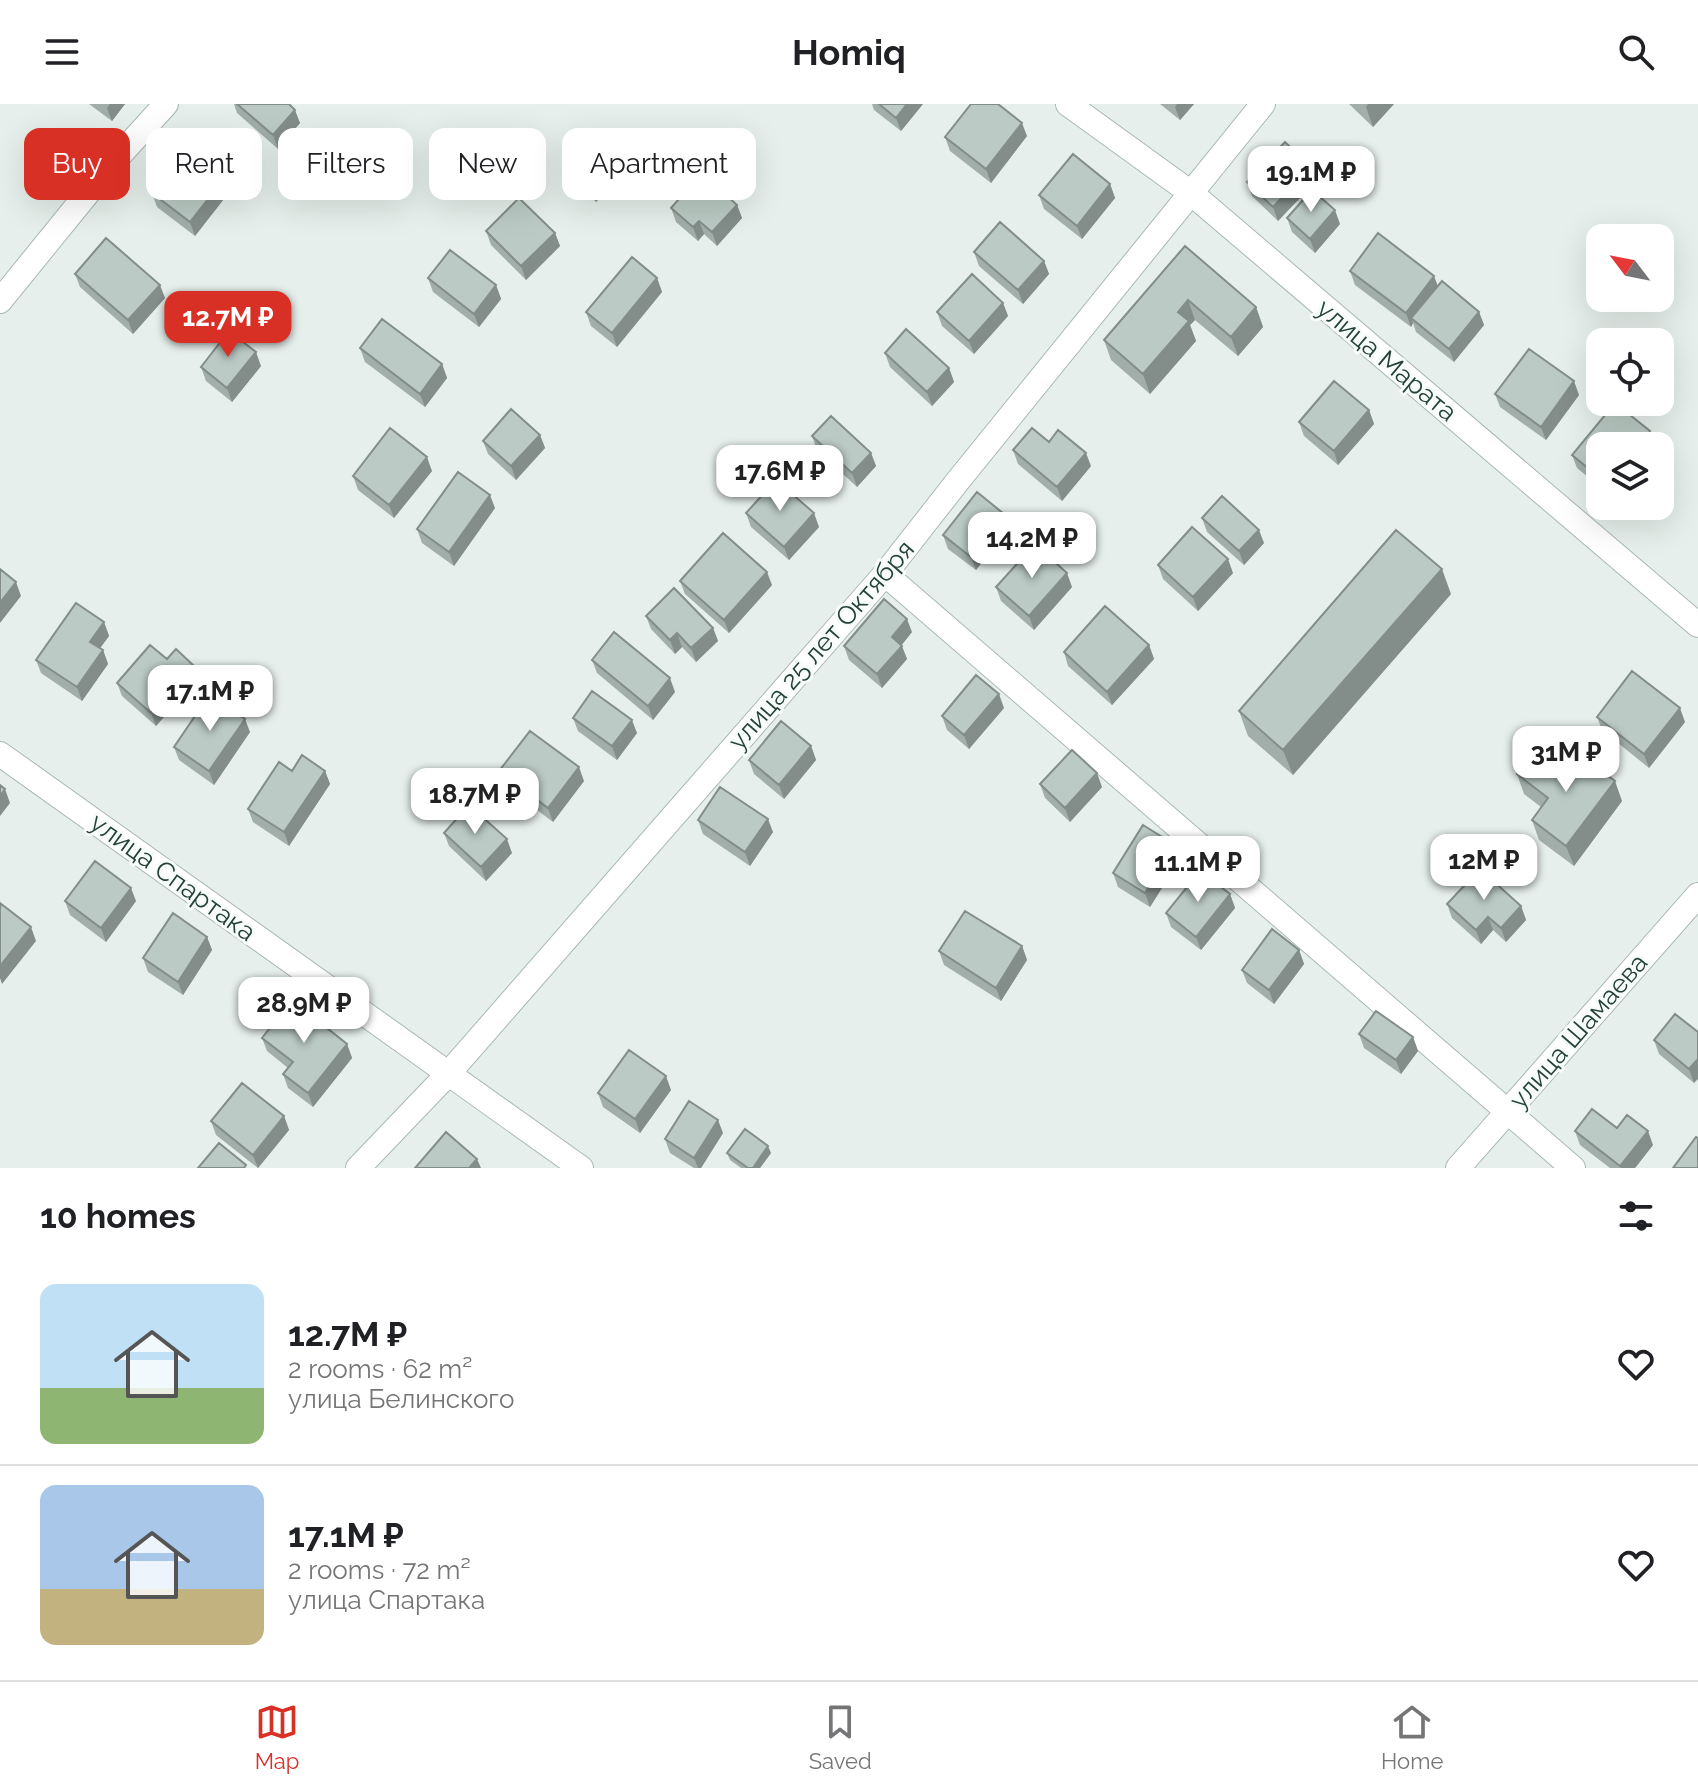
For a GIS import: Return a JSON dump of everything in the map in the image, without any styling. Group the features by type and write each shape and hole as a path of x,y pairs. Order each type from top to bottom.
{"street":[{"path":"0,301 108,168 166,104"},
{"name":"улица Марата","path":"1068,104 1191,193 1698,625"},
{"name":"улица 25 лет Октября","path":"358,1168 448,1074 885,574 1263,104"},
{"path":"885,574 1573,1168"},
{"name":"улица Спартака","path":"0,754 581,1168"},
{"name":"улица Шамаева","path":"1458,1168 1698,895"}],"building":[{"path":"237,104 289,104 295,110 273,135"},
{"path":"879,104 907,104 896,118"},
{"path":"971,104 998,104 1022,123 986,169 945,137"},
{"path":"1285,142 1311,167 1273,207 1247,182"},
{"path":"1073,154 1110,184 1077,226 1039,195"},
{"path":"1312,190 1335,210 1310,239 1287,218"},
{"path":"161,200 207,200 190,222"},
{"path":"517,200 521,200 555,233 521,266 486,231"},
{"path":"678,200 732,200 737,205 712,232 699,221 693,227 671,208"},
{"path":"1000,222 1044,261 1018,290 974,252"},
{"path":"1378,233 1434,276 1406,313 1350,271"},
{"path":"106,238 160,285 128,320 75,274"},
{"path":"1185,246 1256,307 1231,337 1188,300 1178,312 1189,321 1143,374 1104,340"},
{"path":"450,250 496,285 474,314 428,278"},
{"path":"632,257 657,278 612,333 586,312"},
{"path":"972,274 1003,303 969,341 937,312"},
{"path":"1442,281 1479,312 1449,349 1411,318"},
{"path":"382,319 442,364 420,394 360,348"},
{"path":"906,329 949,368 927,392 885,353"},
{"path":"229,331 256,352 227,388 201,367"},
{"path":"1529,349 1574,381 1541,427 1495,394"},
{"path":"1334,381 1369,410 1334,451 1299,422"},
{"path":"511,409 540,435 511,466 483,441"},
{"path":"831,416 871,453 852,473 812,436"},
{"path":"1604,416 1631,416 1650,431 1649,432 1591,432"},
{"path":"390,428 427,457 389,505 353,476"},
{"path":"1032,428 1049,442 1058,430 1086,453 1057,487 1013,450"},
{"path":"1586,438 1586,466 1572,455"},
{"path":"458,472 490,495 449,552 417,529"},
{"path":"776,480 814,513 784,547 746,513"},
{"path":"977,492 1004,514 971,557 943,535"},
{"path":"1222,496 1259,530 1239,551 1202,518"},
{"path":"1192,527 1228,559 1193,597 1158,565"},
{"path":"1396,530 1442,569 1283,750 1239,711"},
{"path":"723,533 767,572 724,620 680,581"},
{"path":"1035,544 1067,573 1029,616 996,587"},
{"path":"0,569 16,582 0,603"},
{"path":"674,588 713,628 691,648 677,633 670,640 646,616"},
{"path":"884,599 907,619 892,637 902,646 877,674 844,646"},
{"path":"76,603 104,622 90,642 103,650 77,687 36,660"},
{"path":"1105,606 1149,645 1107,692 1064,652"},
{"path":"614,632 670,678 648,706 592,660"},
{"path":"150,645 167,659 176,649 193,665 151,713 117,683"},
{"path":"1632,671 1680,708 1644,754 1597,717"},
{"path":"976,675 999,694 964,735 942,716"},
{"path":"592,691 632,720 612,746 573,718"},
{"path":"210,694 245,719 209,771 174,747"},
{"path":"781,721 811,746 779,785 749,760"},
{"path":"530,731 579,767 548,808 499,771"},
{"path":"1072,750 1097,773 1065,808 1040,784"},
{"path":"1575,752 1615,781 1566,846 1532,820 1548,798 1517,774 1531,754 1558,774"},
{"path":"302,755 325,771 284,832 248,809 279,762 292,771"},
{"path":"720,787 768,819 745,852 698,820"},
{"path":"469,805 507,839 481,867 444,833"},
{"path":"1143,825 1175,845 1145,893 1113,873"},
{"path":"95,861 131,888 101,928 65,901"},
{"path":"1480,869 1521,906 1501,928 1488,917 1476,930 1447,904"},
{"path":"1200,871 1230,894 1196,937 1166,913"},
{"path":"0,903 31,927 0,966"},
{"path":"965,911 1022,946 996,988 939,951"},
{"path":"173,913 207,937 178,982 143,958"},
{"path":"1272,929 1299,950 1269,990 1242,970"},
{"path":"292,1000 347,1044 308,1093 283,1074 293,1062 262,1038"},
{"path":"1376,1011 1413,1037 1396,1060 1359,1034"},
{"path":"1675,1014 1698,1032 1698,1059 1689,1069 1654,1040"},
{"path":"629,1050 666,1076 635,1119 598,1093"},
{"path":"242,1083 284,1116 253,1155 211,1121"},
{"path":"689,1101 718,1120 694,1158 665,1139"},
{"path":"1592,1109 1617,1128 1627,1115 1648,1131 1620,1166 1575,1131"},
{"path":"745,1129 768,1146 753,1168 748,1168 727,1153"},
{"path":"446,1132 477,1159 469,1168 415,1168"},
{"path":"1696,1137 1698,1168 1673,1168"},
{"path":"219,1143 246,1165 244,1168 198,1168"}]}
